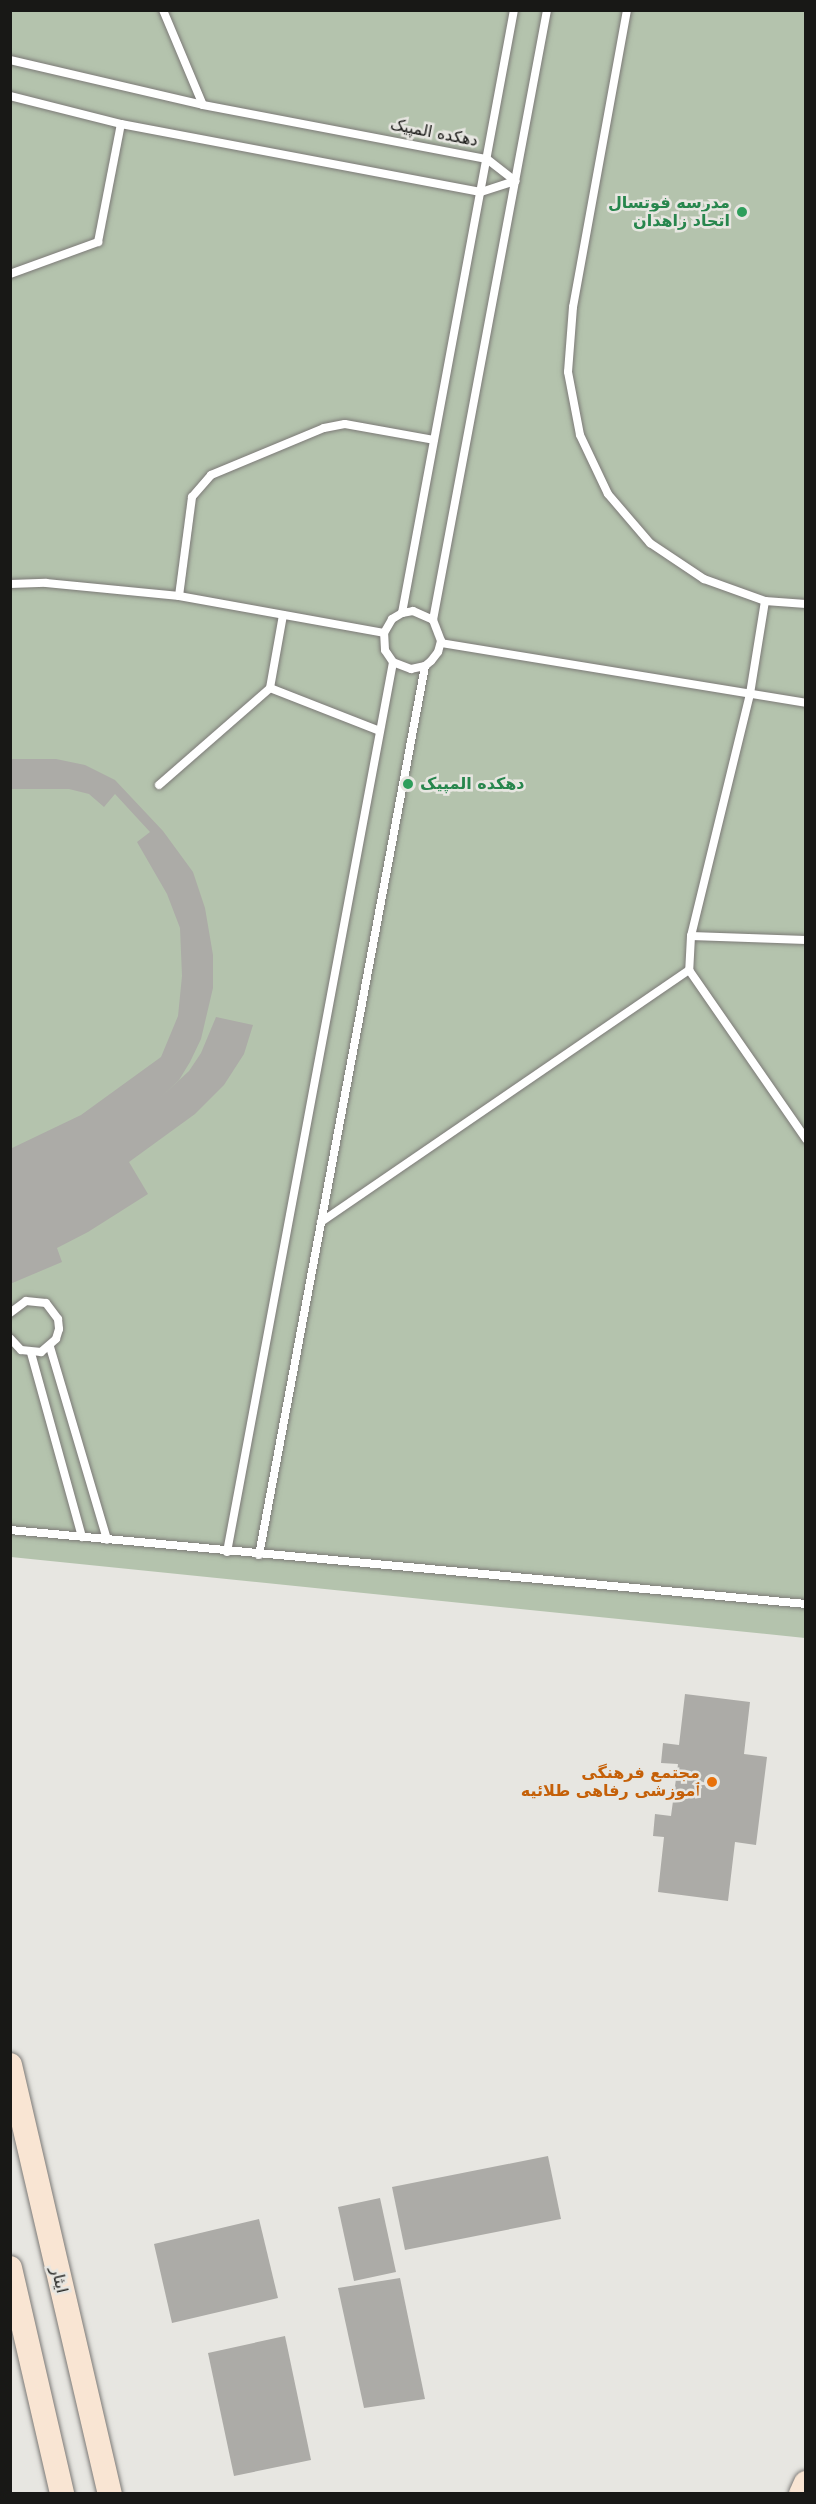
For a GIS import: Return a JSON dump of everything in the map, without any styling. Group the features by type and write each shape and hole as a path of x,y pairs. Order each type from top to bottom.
{"street":[{"name":"ایثار","path":"10,2065 110,2493"},
{"path":"10,2268 62,2493"},
{"path":"801,2493 806,2482"}],"lane":[{"path":"163,10 203,105"},
{"path":"402,613 514,10"},
{"path":"433,620 547,10"},
{"path":"627,10 573,307 568,372 580,435 608,494 650,543 704,579 765,601 806,604"},
{"name":"دهکده المپیک","path":"10,60 203,105 487,159 515,181"},
{"path":"10,96 121,124 480,192 515,181"},
{"path":"10,274 98,242 121,124"},
{"path":"179,596 192,497 211,475 324,428 345,424 434,440"},
{"path":"10,584 46,583 179,596 384,633"},
{"path":"765,601 750,694 691,936 689,970 806,1139"},
{"path":"259,1555 425,666 438,652 441,643 439,630 433,620 413,611 402,613 392,619 384,633 385,650 393,662 411,669 425,666"},
{"path":"159,785 270,688 283,615"},
{"path":"441,643 806,703"},
{"path":"227,1552 393,662"},
{"path":"270,688 380,731"},
{"path":"691,936 806,940"},
{"path":"321,1222 689,970"},
{"path":"10,1313 26,1301 36,1300 46,1303 54,1310 59,1329 50,1347 41,1352 31,1353 21,1350 10,1338"},
{"path":"50,1347 107,1540"},
{"path":"31,1353 82,1537"},
{"path":"10,1530 259,1555 806,1604"}],"green space":[{"name":"دهکده المپیک","path":"10,11 805,11 805,1638 11,1557"}],"building":[{"path":"10,759 56,759 85,765 115,780 163,831 193,872 205,908 213,955 213,988 201,1039 190,1062 179,1080 160,1098 189,1071 201,1053 216,1017 253,1025 244,1054 224,1085 195,1114 129,1162 148,1194 88,1232 57,1248 62,1262 10,1284 10,1149 81,1115 161,1057 178,1016 182,976 180,928 167,894 137,842 150,832 115,794 104,807 89,794 69,789 10,789"},
{"path":"685,1694 750,1702 744,1754 767,1757 756,1845 735,1842 728,1901 658,1892 664,1837 653,1836 655,1814 671,1816 678,1764 661,1763 663,1743 679,1745"},
{"path":"548,2156 561,2219 405,2250 392,2187"},
{"path":"380,2198 396,2272 354,2281 338,2207"},
{"path":"259,2219 278,2298 172,2323 154,2244"},
{"path":"400,2278 425,2399 364,2408 338,2288"},
{"path":"285,2336 311,2460 234,2476 208,2353"}],"place":[{"name":"مدرسه فوتسال اتحاد زاهدان","path":"742,212"},
{"name":"دهکده المپیک","path":"408,784"},
{"name":"مجتمع فرهنگی ٱموزشی رفاهی طلائیه","path":"712,1782"}]}
